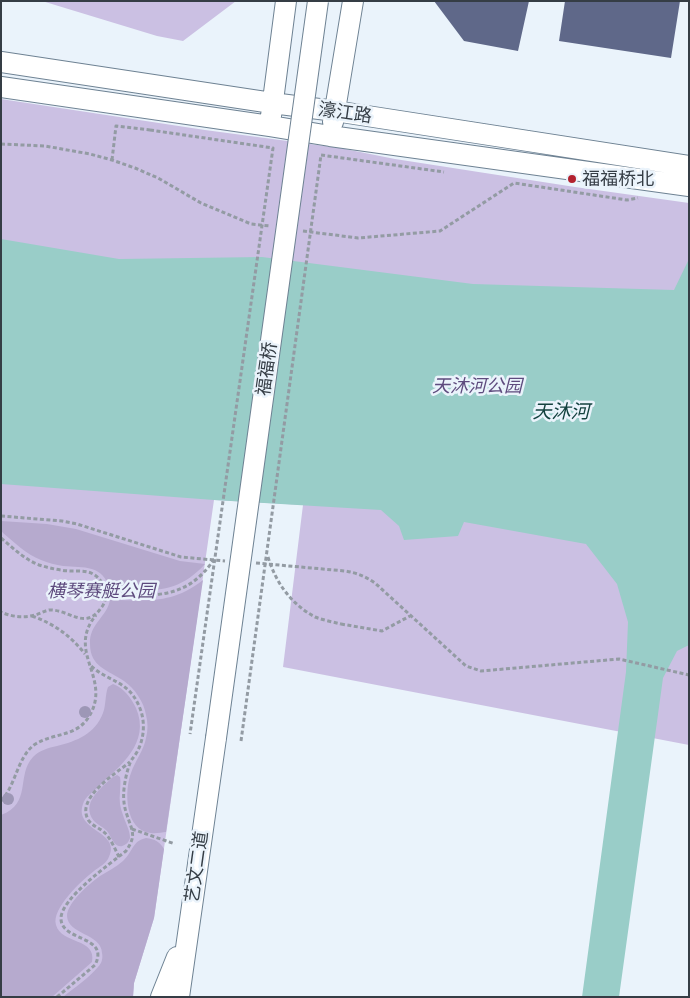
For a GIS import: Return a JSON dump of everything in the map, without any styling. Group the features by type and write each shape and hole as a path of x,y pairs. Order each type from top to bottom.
{"main road":[{"path":"270,126 286,1"},
{"name":"福福桥","path":"216,738 318,1"},
{"path":"330,136 353,1"},
{"name":"濠江路","path":"1,62 272,103 335,110 689,166"},
{"name":"濠江路","path":"1,87 330,136 689,186"},
{"name":"艺文二道","path":"179,997 216,738"},
{"path":"161,997 189,928"}],"path":[{"path":"112,160 116,126 273,148 190,734"},
{"path":"1,144 45,146 112,160 158,178 201,203 251,224 270,226"},
{"path":"241,741 321,155 444,172"},
{"path":"300,230 358,238 440,231 514,183 627,200 646,197"},
{"path":"1,516 47,519 78,524 181,557 228,561"},
{"path":"1,538 20,554 40,565 62,570 88,572 97,576 104,585 106,595 104,605 92,620 85,637 86,655 95,684 95,701 88,718 70,732 51,737 33,746 25,754 11,788 1,801"},
{"path":"267,554 271,568 285,592 294,602 317,618 382,631 410,616"},
{"path":"106,595 159,595 171,592 192,582 210,566 216,556"},
{"path":"248,562 356,573 366,577 375,583 466,666 481,671 619,659 689,675"},
{"path":"1,612 22,617 36,615 47,610 58,610 79,619 89,618 98,613"},
{"path":"31,616 53,624 62,630 86,655"},
{"path":"90,665 100,674 121,683 129,690 140,707 143,718 142,739 138,750 130,762 92,794 86,806 87,818 108,837 118,857"},
{"path":"57,997 95,965 98,960 97,949 65,928 61,919 62,914 73,897 84,885 126,851 130,845 132,829 125,810 123,793 130,762"},
{"path":"132,829 175,844"}],"green space":[{"path":"42,1 236,1 183,41 157,36"},
{"name":"天沐河公园","path":"1,99 340,148 395,159 689,203 689,745 283,667 303,505 214,500 154,918 134,983 133,997 1,997"}],"shaded area":[{"path":"1,521 47,524 76,529 180,561 205,564 184,582 173,586 150,590 110,590 103,576 92,569 52,564 30,555 3,533"},
{"path":"203,580 166,832 151,833 142,831 131,818 127,799 131,773 147,735 145,710 132,688 106,671 93,658 90,637 110,600 147,600 169,597 180,594"},
{"path":"113,684 124,691 134,704 140,721 139,732 131,753 124,762 85,799 82,813 85,820 109,843 111,850 108,859 69,895 58,911 56,918 56,925 59,931 89,949 92,954 92,962 52,997 1,997 1,815 11,810 17,804 25,772 33,757 44,750 84,736 95,726 100,720 105,707 108,687"},
{"path":"117,775 120,777 120,807 130,838 127,844 122,846 116,845 107,831 94,821 89,808 98,791"},
{"path":"146,838 157,841 164,849 154,918 134,983 133,997 63,997 86,979 100,964 102,959 100,946 96,941 78,931 69,922 67,916 71,905 91,883 123,861 135,844 141,839"}],"water":[{"name":"天沐河","path":"1,239 119,259 262,257 473,284 674,290 689,256 689,645 677,651 663,678 619,997 582,997 626,672 628,622 617,584 586,544 464,522 458,536 404,540 399,526 381,510 1,484"}],"building":[{"path":"434,1 529,1 518,51 464,41"},
{"path":"565,1 680,1 671,58 559,41"}],"place":[{"name":"福福桥北","path":"572,179"}],"park label":[{"name":"横琴赛艇公园","path":"101,591"}]}
